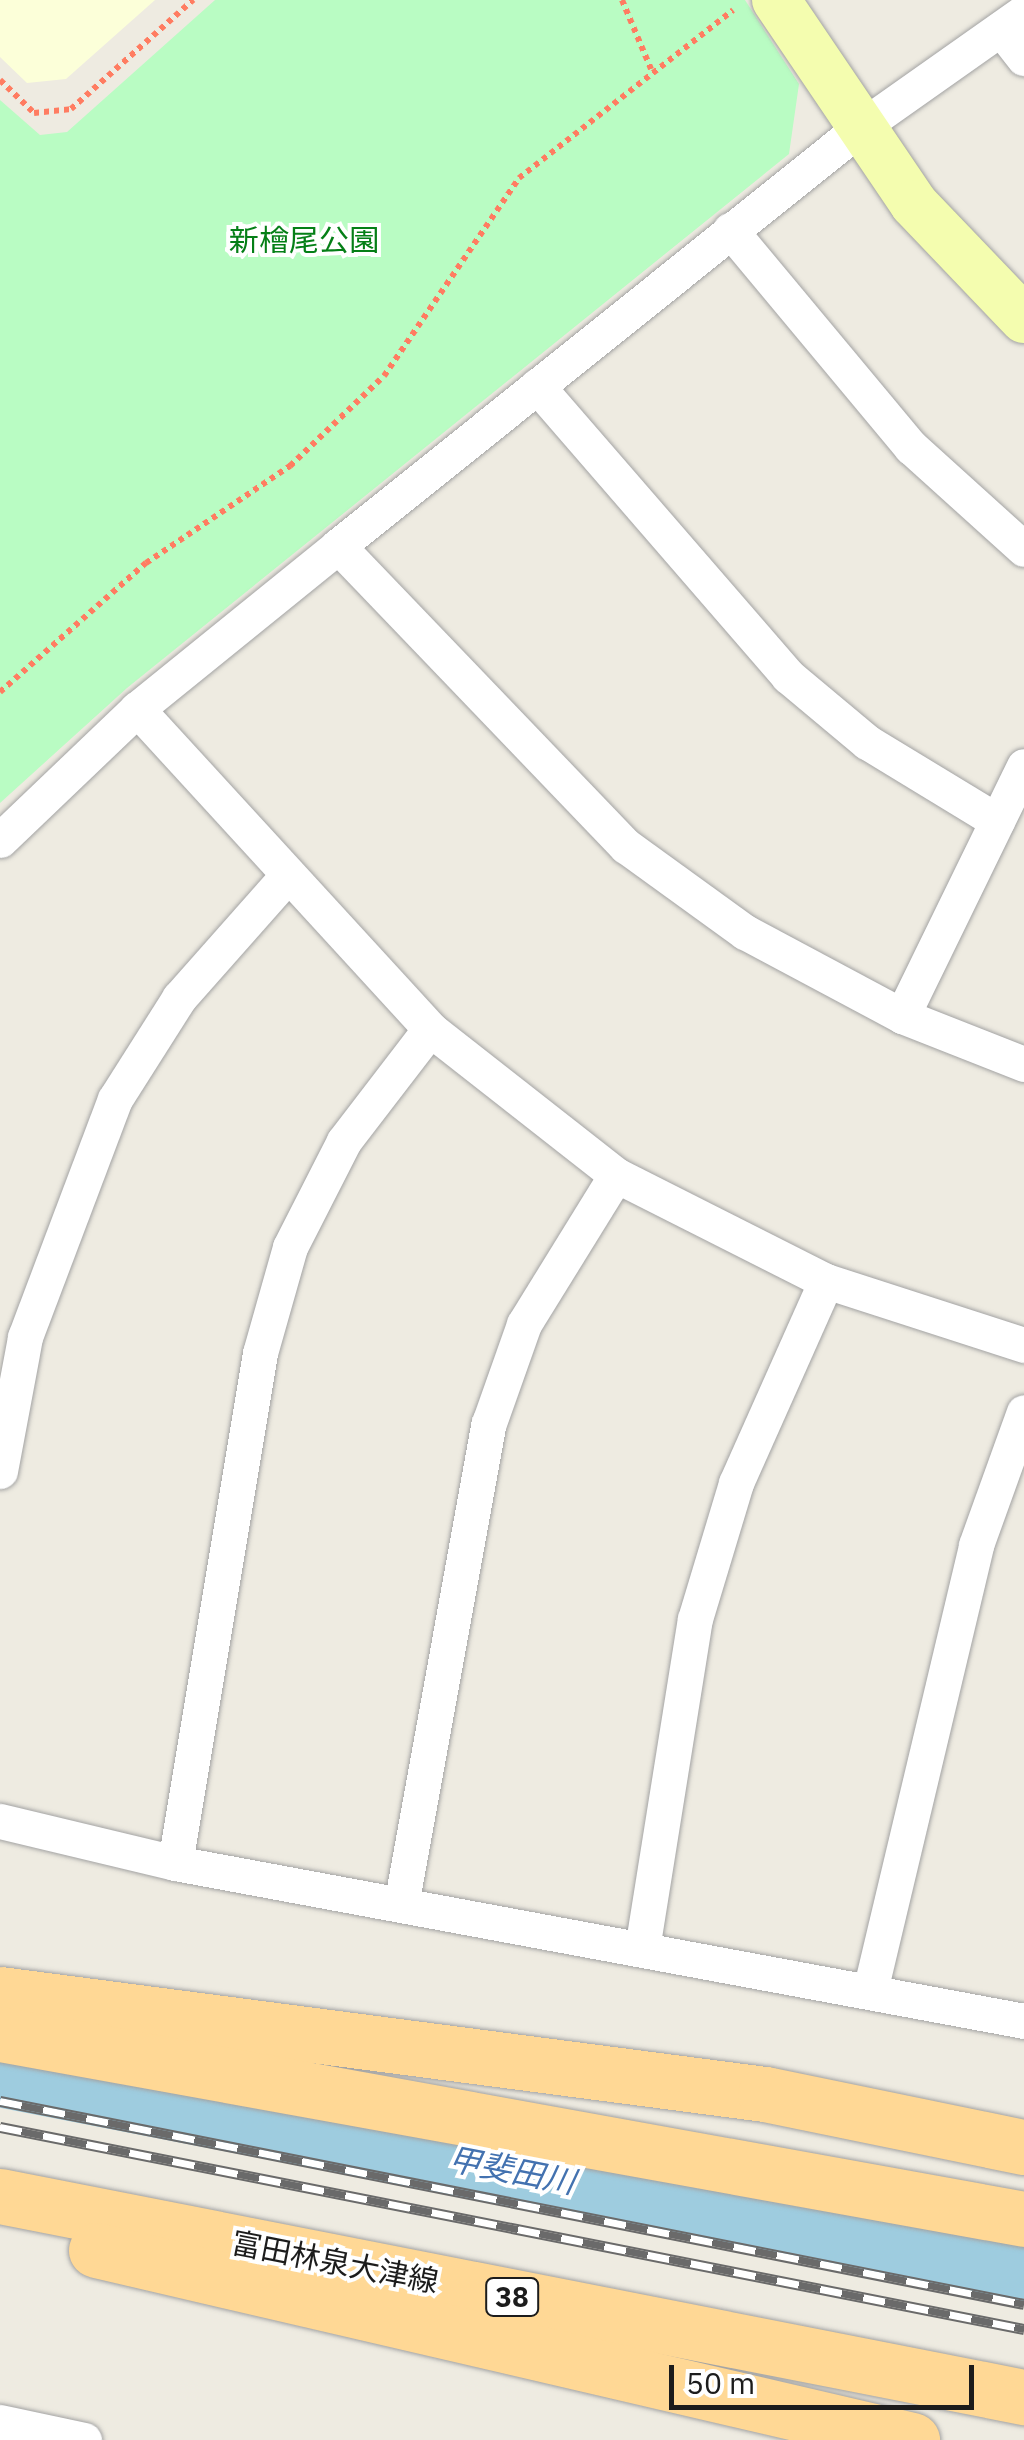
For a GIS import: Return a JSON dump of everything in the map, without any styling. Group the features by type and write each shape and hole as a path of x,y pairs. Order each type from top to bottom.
{"main road":[{"path":"0,1994 765,2094 1024,2148"},
{"path":"0,2034 1024,2219"},
{"name":"富田林泉大津線","path":"0,2196 1024,2397"},
{"path":"0,2226 516,2355 912,2440"}],"street":[{"path":"776,0 914,204 1024,318"},
{"path":"0,840 137,709 861,127 1012,20 1024,58"},
{"path":"730,230 910,447 1024,549"},
{"path":"537,386 788,676 867,742 997,820"},
{"path":"338,546 626,846 745,932 902,1016 1024,1064"},
{"path":"137,709 285,878 430,1030 616,1175 826,1281 1024,1346"},
{"path":"902,1016 1024,766"},
{"path":"0,1471 25,1337 115,1099 180,998 285,878"},
{"path":"175,1863 257,1372 290,1248 344,1141 430,1030"},
{"path":"401,1904 489,1423 524,1324 616,1175"},
{"path":"642,1949 695,1620 736,1483 826,1281"},
{"path":"870,1991 976,1546 1024,1412"},
{"path":"0,1822 175,1863 1024,2020"},
{"path":"19,2430 84,2440"}],"path":[{"path":"0,80 34,114 71,108 193,0"},
{"path":"622,0 651,68"},
{"path":"0,692 146,563 290,466 384,376 519,178 651,68 746,0"}],"shaded area":[{"path":"0,0 155,0 66,79 27,83 0,57"}],"green space":[{"name":"新檜尾公園","path":"215,0 745,0 799,84 789,154 127,688 0,803 0,100 40,135 67,132"}],"waterway":[{"name":"甲斐田川","path":"0,2071 1024,2269"}],"railway":[{"path":"0,2101 1024,2304"},
{"path":"0,2127 1024,2329"}]}
